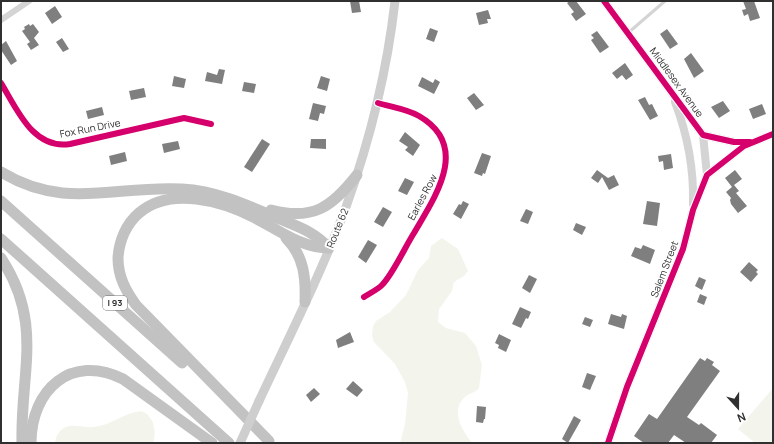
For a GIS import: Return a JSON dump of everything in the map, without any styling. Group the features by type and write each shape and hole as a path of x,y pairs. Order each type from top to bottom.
{"highway":[{"path":"1,172 28,186 60,194 88,195 181,189 202,191 286,213 312,212 334,201 357,175"},
{"path":"270,442 141,311 127,292 121,279 118,254 124,233 137,215 150,205 169,199 192,199 224,206 248,214 308,246 329,248"},
{"name":"I 93","path":"1,201 270,442"},
{"path":"244,203 316,235 329,248"},
{"path":"282,233 295,248 302,262 306,283 306,302"},
{"path":"1,239 229,443"},
{"path":"1,258 9,270 21,299 27,333 22,443"},
{"path":"31,443 33,419 38,403 45,393 52,385 65,377 90,371 107,373 123,379 212,443"}],"main road":[{"name":"Route 62","path":"240,443 306,302 329,248 357,175 378,103 385,67 394,1"}],"street":[{"path":"1,20 29,1"},
{"name":"Middlesex Avenue","path":"604,1 703,135"},
{"name":"Fox Run Drive","path":"1,83 31,130 43,140 54,144 70,144 184,118 211,124"},
{"name":"Middlesex Avenue","path":"672,94 683,122 690,150 692,161 694,210"},
{"name":"Earles Row","path":"364,297 384,282 440,188 446,168 445,154 441,140 429,124 412,113 378,103"},
{"path":"703,135 734,142 752,141 773,134"},
{"path":"690,150 703,135"},
{"path":"703,135 707,175"},
{"path":"707,175 752,141"},
{"path":"692,161 694,166 707,175"},
{"name":"Salem Street","path":"608,443 624,394 683,249 694,210 707,175"}],"lane":[{"path":"628,33 665,1"}],"shaded area":[{"path":"442,238 458,249 468,271 464,276 454,282 452,291 439,309 438,322 446,328 465,333 476,346 482,365 479,388 465,397 458,408 461,427 472,443 400,443 405,424 408,393 405,382 395,364 374,342 372,336 373,326 376,321 390,312 406,295 418,270 429,258 431,246"},
{"path":"773,388 773,443 755,443 738,429"},
{"path":"141,411 152,420 155,434 153,443 55,443 57,436 64,428 75,426 100,426 129,414"}],"building":[{"path":"350,1 359,1 361,12 352,13"},
{"path":"570,1 576,1 586,14 576,21 571,14 574,12 567,3"},
{"path":"743,1 754,1 760,18 750,21 748,14 744,16 742,10 746,9"},
{"path":"55,6 62,17 52,24 45,13"},
{"path":"488,10 491,19 487,19 488,23 479,25 476,13"},
{"path":"29,24 30,26 33,24 39,32 34,38 39,45 31,50 27,44 30,42 22,31 25,29 24,27"},
{"path":"430,28 438,31 434,42 426,39"},
{"path":"667,29 678,44 670,49 660,34"},
{"path":"597,31 609,47 600,53 591,40 594,38 591,35"},
{"path":"62,38 69,49 63,52 56,42"},
{"path":"6,41 17,61 11,65 1,50 1,45"},
{"path":"691,53 704,71 694,78 684,59"},
{"path":"625,63 633,75 626,80 622,75 617,79 612,73"},
{"path":"219,69 225,70 222,84 205,81 207,72 217,75"},
{"path":"174,76 186,79 184,88 172,86"},
{"path":"321,76 330,79 327,91 317,88"},
{"path":"422,77 433,83 435,79 440,82 434,94 418,86"},
{"path":"244,82 256,84 254,93 242,91"},
{"path":"144,88 146,97 131,100 129,91"},
{"path":"474,93 484,105 476,110 467,98"},
{"path":"645,97 649,105 652,104 658,116 650,120 638,100"},
{"path":"723,101 730,111 719,118 711,107"},
{"path":"313,103 326,106 324,114 320,113 318,121 309,119"},
{"path":"762,104 766,114 753,119 749,109"},
{"path":"102,107 104,115 88,119 86,111"},
{"path":"405,132 420,145 413,156 405,150 408,147 399,141"},
{"path":"262,139 270,144 252,172 244,167"},
{"path":"311,139 326,139 326,149 310,148"},
{"path":"178,141 180,149 164,153 162,144"},
{"path":"125,152 127,161 111,165 109,156"},
{"path":"482,153 491,156 485,174 483,173 482,176 474,173"},
{"path":"671,154 673,168 664,170 663,161 659,162 658,156"},
{"path":"597,170 608,178 614,175 619,185 609,190 602,177 598,183 591,178"},
{"path":"735,170 742,179 734,185 739,191 736,193 747,206 738,213 731,204 731,198 726,192 732,187 725,178"},
{"path":"405,178 414,182 407,195 398,191"},
{"path":"463,201 469,204 461,219 453,214 459,204 461,205"},
{"path":"647,201 660,203 657,226 643,224"},
{"path":"383,207 392,212 383,227 374,222"},
{"path":"526,209 533,212 528,224 520,221"},
{"path":"576,223 586,227 582,235 573,230"},
{"path":"368,240 377,245 366,263 358,257"},
{"path":"643,245 655,250 650,264 631,256 635,247 641,249"},
{"path":"749,262 758,270 756,272 758,274 751,282 740,272"},
{"path":"529,275 537,279 530,293 522,288"},
{"path":"699,277 706,280 702,290 695,286"},
{"path":"700,294 707,297 704,305 697,302"},
{"path":"520,307 531,312 521,328 512,324"},
{"path":"611,314 621,317 622,314 627,316 624,329 608,324"},
{"path":"585,317 593,320 590,327 582,324"},
{"path":"350,332 354,342 338,348 336,340"},
{"path":"499,334 511,340 506,352 498,348 499,345 495,343"},
{"path":"700,358 705,361 707,358 714,362 712,365 720,371 687,417 699,425 701,423 717,435 711,443 686,443 674,435 668,443 644,443 634,436 649,414 657,419"},
{"path":"587,373 596,376 590,390 582,387"},
{"path":"353,381 363,390 357,397 346,389"},
{"path":"314,388 320,394 311,402 306,395"},
{"path":"477,406 486,407 485,419 483,423 476,422"},
{"path":"574,416 581,420 568,443 562,439"}],"cycle path":[{"path":"604,1 703,135 734,142 750,142"},
{"path":"1,83 28,126 46,141 57,144 70,144 184,118 211,124"},
{"path":"364,297 382,285 395,267 439,188 444,172 446,157 443,142 435,128 419,116 378,103"},
{"path":"608,443 627,387 683,249 693,210 707,175 744,146 773,134"}]}
